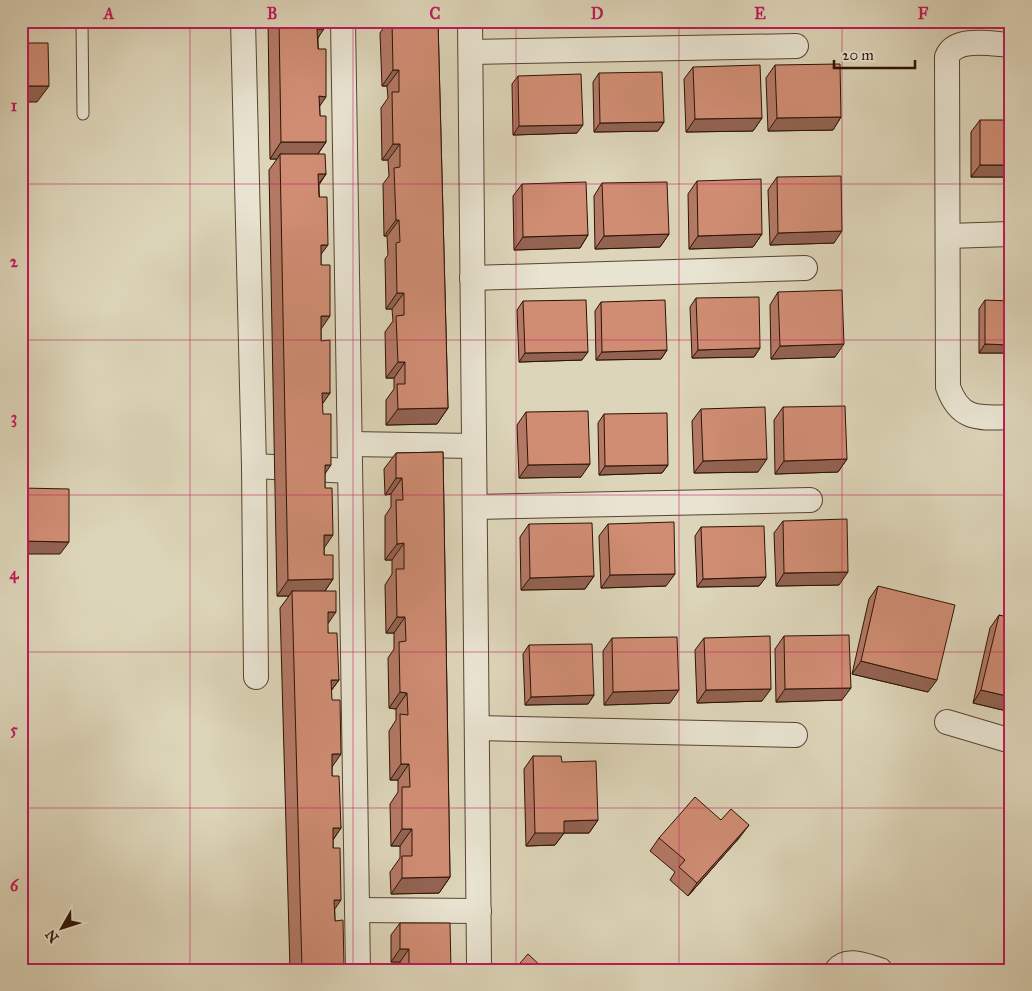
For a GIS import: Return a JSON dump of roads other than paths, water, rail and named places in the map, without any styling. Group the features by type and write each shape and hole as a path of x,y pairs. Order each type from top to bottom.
{"street":[{"path":"243,21 254,466 256,677"},
{"path":"343,21 358,970"},
{"path":"470,21 479,963"},
{"path":"1011,45 962,44 953,47 946,57 948,387 954,403 966,414 987,418 1011,417"},
{"path":"471,52 796,46"},
{"path":"948,236 1011,234"},
{"path":"472,278 806,268"},
{"path":"350,444 474,446"},
{"path":"254,466 350,471"},
{"path":"474,507 810,500"},
{"path":"947,722 1011,741"},
{"path":"477,728 795,735"},
{"path":"357,910 479,911"},
{"path":"837,970 841,965 851,962 880,970"}],"lane":[{"path":"82,21 82,114"}]}
